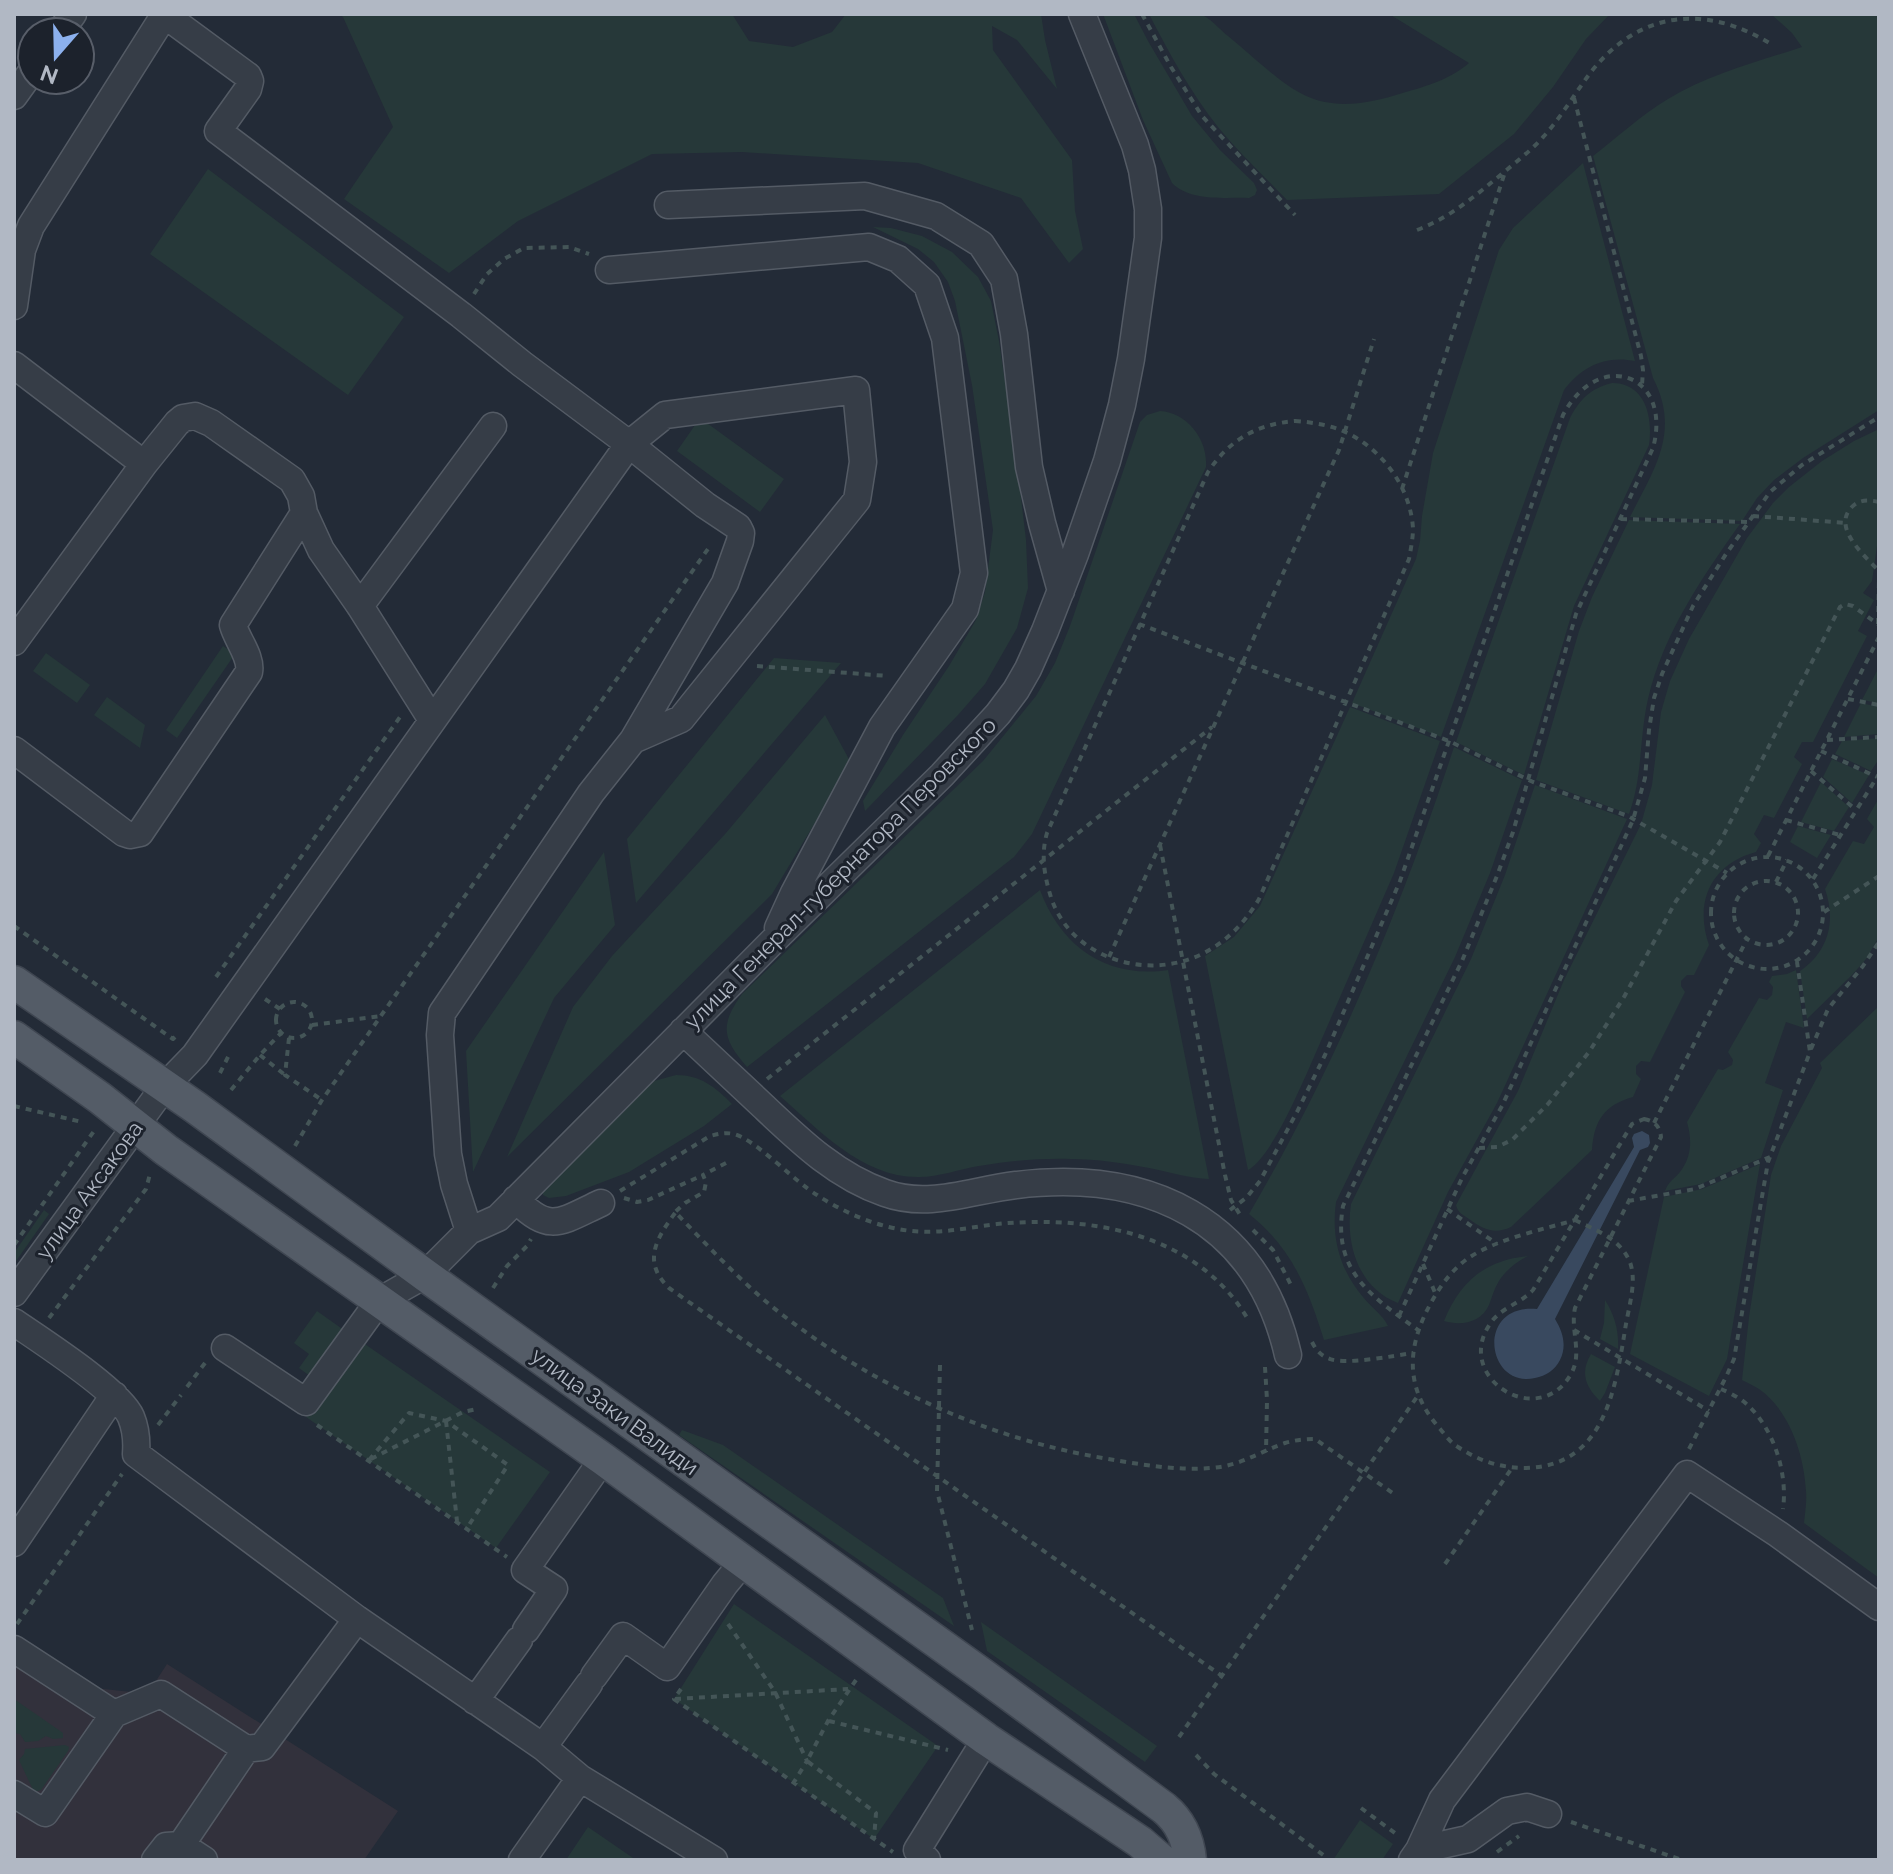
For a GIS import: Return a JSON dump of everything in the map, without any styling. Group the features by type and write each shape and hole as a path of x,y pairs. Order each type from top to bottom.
{"main road":[{"name":"улица Заки Валиди","path":"14,982 195,1107 1001,1687 1164,1808 1174,1816 1185,1833 1190,1860"},
{"name":"улица Заки Валиди","path":"14,1037 166,1150 603,1459 735,1573 980,1749 1140,1842 1161,1860"}],"street":[{"name":"улица Генерал-губернатора Перовского","path":"379,1301 425,1275 469,1231 498,1218 942,775 998,714 1028,669 1061,591 1116,430 1131,359 1148,238 1148,209 1142,170 1082,14"},
{"path":"14,306 22,250 31,226 165,15 248,76 249,87 218,131 738,527 741,537 725,583 633,740 591,793 442,1013 440,1035 448,1154 469,1231"},
{"path":"668,205 865,196 936,216 981,244 1004,279 1014,334 1029,467 1061,591"},
{"path":"609,270 869,247 898,259 927,285 945,338 974,573 965,609 882,727 794,893 772,942"},
{"path":"14,365 144,464"},
{"name":"улица Аксакова","path":"14,1293 164,1087 195,1055 629,444 665,415 856,390 863,462 857,500 681,719 633,740"},
{"path":"14,642 144,464 177,423 183,418 195,416 211,423 292,480 321,550 432,720"},
{"path":"360,606 493,426"},
{"path":"14,750 124,833 140,833 249,672 250,660 233,625 304,513"},
{"path":"683,1031 806,1147 838,1170 887,1194 929,1200 1025,1184 1095,1183 1150,1194 1190,1213 1207,1224 1241,1256 1266,1292 1283,1334 1276,1358"},
{"path":"516,1199 537,1218 556,1222 608,1198"},
{"path":"219,1350 306,1402 379,1301"},
{"path":"22,1328 114,1395 130,1415 137,1439 136,1454 357,1619 543,1747 580,1778 714,1860"},
{"path":"14,1543 114,1395"},
{"path":"475,1701 554,1589 525,1570 603,1459"},
{"path":"1411,1849 1442,1800 1686,1464 1879,1607"},
{"path":"543,1747 623,1636 667,1667 735,1573"},
{"path":"14,1794 45,1813 114,1714 161,1694 246,1749 262,1747 357,1619"},
{"path":"14,1649 114,1714"},
{"path":"181,1845 246,1749"},
{"path":"922,1855 980,1749"},
{"path":"522,1860 580,1778"},
{"path":"1411,1849 1468,1839 1507,1811 1527,1807 1548,1814"},
{"path":"155,1860 166,1846 181,1845 204,1860"}],"path":[{"path":"1142,14 1202,116 1295,215"},
{"path":"1417,230 1453,213 1543,138 1592,70 1630,37 1651,26 1678,18 1701,19 1731,24 1771,44"},
{"path":"1574,98 1641,356 1642,385"},
{"path":"1402,489 1506,170"},
{"path":"461,315 487,274 504,259 524,248 569,247"},
{"path":"1108,958 1336,457 1374,339"},
{"path":"1207,1224 1235,1208 1260,1181 1325,1055 1400,881 1569,404 1580,391 1604,376 1630,378 1642,385 1653,404 1657,421 1655,439 1574,622 1513,832 1497,876 1462,961 1343,1206 1341,1240 1354,1274 1368,1291 1418,1330"},
{"path":"1399,1316 1447,1209 1502,1106 1633,820 1643,790 1651,716 1662,674 1693,606 1770,492 1794,471 1879,417"},
{"path":"1281,422 1324,424 1345,432 1374,451 1392,471 1402,489 1412,518 1409,559 1252,910 1243,923 1202,954 1183,961 1147,965 1108,958 1080,941 1063,922 1052,901 1044,860 1045,840 1208,472 1226,449 1260,427 1281,422"},
{"path":"1879,502 1857,503 1850,510 1847,523 1851,540 1879,571"},
{"path":"1753,516 1847,523"},
{"path":"1621,519 1749,522"},
{"path":"295,1146 322,1100 729,522"},
{"path":"1878,625 1879,579"},
{"path":"1479,1148 1497,1147 1512,1140 1535,1118 1589,1052 1624,997 1676,901 1724,834 1840,607 1845,604 1853,606 1878,625"},
{"path":"1139,624 1449,741 1528,780 1633,820 1727,873"},
{"path":"1768,857 1879,637"},
{"path":"757,666 918,678"},
{"path":"262,911 417,694"},
{"path":"1848,699 1879,705"},
{"path":"761,1083 1214,726"},
{"path":"1827,740 1879,737"},
{"path":"1813,879 1878,776 1821,751"},
{"path":"1811,771 1856,810"},
{"path":"1786,820 1840,835"},
{"path":"1160,845 1225,1175 1235,1208 1243,1220"},
{"path":"1768,857 1787,860 1813,879 1819,889 1823,924 1814,946 1797,962 1785,967 1760,969 1736,961 1721,945 1712,925 1715,892 1727,873 1746,861 1768,857"},
{"path":"1776,882 1787,860"},
{"path":"1824,912 1879,876"},
{"path":"1758,881 1776,882 1791,892 1798,917 1787,937 1765,945 1747,939 1740,932 1734,918 1734,908 1742,891 1750,885 1758,881"},
{"path":"14,926 173,1039"},
{"path":"1654,1123 1747,939"},
{"path":"1686,1464 1737,1347 1770,1157 1828,1009 1879,942"},
{"path":"1797,962 1810,1052"},
{"path":"260,995 280,1009"},
{"path":"291,1002 303,1004 311,1013 312,1025 306,1035 295,1039 281,1033 276,1020 280,1009 291,1002"},
{"path":"312,1025 381,1016"},
{"path":"231,1090 281,1033"},
{"path":"285,1075 289,1038"},
{"path":"260,1055 322,1100"},
{"path":"14,1106 82,1122"},
{"path":"1644,1119 1660,1129 1661,1137 1628,1201 1575,1308 1577,1351 1569,1377 1560,1388 1535,1399 1507,1394 1487,1375 1482,1362 1484,1334 1501,1312 1522,1301 1533,1290 1632,1124 1644,1119"},
{"path":"14,1245 94,1131"},
{"path":"636,1182 710,1136 732,1134 749,1142 817,1196 886,1226 924,1233 997,1224 1054,1223 1091,1226 1149,1239 1186,1256 1209,1273 1233,1297 1252,1328"},
{"path":"1628,1201 1702,1187 1770,1157"},
{"path":"608,1198 637,1202 648,1200 726,1163"},
{"path":"22,1328 52,1316 146,1189 150,1174"},
{"path":"703,1175 706,1182 704,1192 675,1212 653,1252 659,1279 1222,1676"},
{"path":"1447,1209 1497,1244"},
{"path":"675,1212 731,1270 778,1312 829,1349 883,1381 986,1428 1085,1455 1186,1469 1210,1468 1247,1460 1288,1442 1315,1439 1397,1496"},
{"path":"493,1288 507,1266 527,1246 537,1218"},
{"path":"1575,1220 1611,1237 1628,1258 1633,1274 1620,1358 1605,1413 1587,1443 1559,1461 1536,1467 1512,1468 1482,1461 1455,1445 1434,1422 1419,1394 1413,1353 1418,1330 1450,1274 1469,1258 1497,1244 1575,1220"},
{"path":"1253,1230 1273,1250 1294,1292"},
{"path":"1423,1262 1436,1295"},
{"path":"1574,1330 1709,1411"},
{"path":"1309,1336 1316,1349 1331,1360 1413,1353"},
{"path":"187,1387 219,1350"},
{"path":"1266,1452 1267,1372 1276,1358"},
{"path":"940,1365 937,1491 970,1622"},
{"path":"1721,1389 1753,1411 1778,1456 1784,1493 1778,1534"},
{"path":"1179,1737 1419,1394"},
{"path":"369,1460 463,1412 477,1409"},
{"path":"369,1460 409,1413 446,1421 508,1465 467,1528"},
{"path":"306,1417 525,1570"},
{"path":"446,1421 457,1521"},
{"path":"14,1628 136,1454"},
{"path":"1445,1564 1512,1468"},
{"path":"735,1573 721,1614 775,1692 807,1761 876,1813 874,1839"},
{"path":"667,1667 687,1680 674,1699"},
{"path":"794,1782 828,1721 858,1678"},
{"path":"674,1699 848,1689"},
{"path":"674,1699 891,1853 922,1855"},
{"path":"828,1721 938,1746 980,1749"},
{"path":"1196,1755 1214,1774 1326,1857"},
{"path":"1361,1808 1411,1849"},
{"path":"1496,1853 1548,1814 1682,1860"}],"shaded area":[{"path":"339,14 732,14 749,41 793,47 832,32 846,14 1041,14 1057,89 1017,40 992,26 993,50 1072,160 1075,211 1083,249 1069,263 1021,198 918,163 742,152 652,154 518,221 449,273 344,199 393,127"},
{"path":"1103,14 1134,14 1192,116 1220,150 1254,183 1257,190 1255,195 1249,198 1198,196 1172,183 1143,120"},
{"path":"1149,14 1203,15 1286,84 1321,101 1342,104 1367,102 1425,86 1444,79 1469,63 1389,14 1610,14 1586,39 1553,87 1514,134 1439,194 1287,200 1234,146 1208,114"},
{"path":"1771,14 1879,14 1879,410 1774,480 1742,521 1630,517 1661,450 1665,416 1593,156 1648,112 1684,90 1734,69 1802,47"},
{"path":"1583,163 1635,361 1614,360 1595,364 1579,374 1564,390 1441,737 1352,703 1416,559 1433,453 1499,250 1513,228"},
{"path":"208,169 404,317 348,395 150,254"},
{"path":"873,227 922,236 952,252 978,277 991,301 1016,456 1028,588 1017,628 985,684 865,811 863,801 976,620 985,592 993,530 972,385 955,301 948,282 934,262 918,249"},
{"path":"1612,383 1624,385 1640,395 1650,424 1649,445 1574,606 1524,775 1456,742 1570,418 1587,395"},
{"path":"1160,411 1179,417 1194,430 1204,447 1206,467 1032,834 1014,857 747,1067 733,1048 727,1032 730,1015 742,994 983,761 1036,696 1055,663 1070,626 1140,422 1147,415"},
{"path":"700,418 784,479 760,512 677,451"},
{"path":"1879,429 1879,532 1872,581 1863,593 1874,600 1858,631 1867,636 1813,742 1802,742 1794,757 1802,764 1774,818 1764,815 1754,834 1761,843 1756,852 1728,866 1717,875 1710,887 1704,914 1709,945 1694,975 1687,975 1681,981 1685,992 1650,1062 1641,1061 1636,1066 1636,1074 1641,1079 1633,1097 1623,1100 1602,1116 1595,1131 1592,1150 1511,1227 1494,1231 1474,1223 1456,1205 1518,1091 1564,980 1641,824 1652,785 1661,712 1670,681 1689,639 1747,538 1773,503 1822,461"},
{"path":"1629,520 1740,524 1674,629 1655,675 1643,728 1637,785 1629,814 1536,780 1579,631"},
{"path":"223,646 235,654 177,738 166,730"},
{"path":"46,653 90,685 77,703 33,671"},
{"path":"774,658 841,663 636,903 627,839"},
{"path":"1879,667 1879,703 1862,700"},
{"path":"107,697 145,725 140,748 94,715"},
{"path":"1861,703 1879,707 1879,734 1844,737"},
{"path":"1350,707 1440,741 1394,873 1307,1073 1273,1140 1248,1170 1205,956 1234,937 1260,906"},
{"path":"825,715 851,763 772,894 507,1157 573,1007 612,956 726,833"},
{"path":"1879,738 1879,759 1871,771 1835,754 1842,741"},
{"path":"1454,747 1522,780 1490,873 1455,957 1336,1202 1336,1241 1343,1265 1355,1287 1388,1326 1324,1340 1297,1271 1277,1241 1249,1214 1310,1102 1364,986 1412,868"},
{"path":"1832,759 1869,775 1852,803 1823,777"},
{"path":"1821,782 1849,807 1834,831 1801,822"},
{"path":"1535,785 1627,819 1497,1103 1448,1192 1398,1303 1373,1287 1357,1262 1350,1234 1351,1204 1471,959 1505,875"},
{"path":"1879,798 1879,937 1853,974 1807,1019 1800,971 1818,954 1828,934 1830,912 1825,889 1853,841 1864,844 1874,827 1867,819"},
{"path":"1798,826 1831,835 1817,858 1790,842"},
{"path":"604,852 615,925 554,998 473,1172 466,1051"},
{"path":"1040,890 1060,928 1089,955 1125,969 1168,970 1209,1179 1110,1162 1059,1159 972,1167 927,1177 899,1175 879,1170 843,1150 780,1096"},
{"path":"1796,970 1804,1028 1786,1022 1765,1083 1783,1090 1761,1158 1701,1184 1665,1191 1689,1154 1687,1122 1718,1069 1732,1065 1733,1060 1728,1052 1759,998 1767,1000 1772,995 1773,987 1769,982 1772,976"},
{"path":"1879,1006 1879,1578 1804,1523 1805,1477 1787,1421 1770,1398 1742,1380 1771,1175 1781,1146 1822,1068 1820,1063"},
{"path":"676,1075 707,1083 732,1104 704,1126 629,1172 566,1196 549,1198 543,1195 543,1189 636,1095 654,1081"},
{"path":"1760,1164 1727,1359 1709,1396 1630,1354 1664,1197 1702,1189"},
{"path":"44,1210 49,1214 14,1264 14,1253"},
{"path":"1528,1256 1502,1277 1481,1316 1464,1323 1444,1321 1458,1295 1476,1275 1499,1262"},
{"path":"1605,1300 1616,1324 1618,1349 1600,1339"},
{"path":"317,1311 348,1333 314,1379 299,1368 309,1354 294,1343"},
{"path":"359,1340 550,1472 496,1548 306,1417"},
{"path":"1591,1354 1615,1367 1600,1401 1586,1379"},
{"path":"682,1430 723,1445 943,1598 954,1626 679,1435"},
{"path":"734,1604 938,1746 874,1839 674,1699"},
{"path":"981,1622 1157,1746 1145,1762 987,1651"},
{"path":"14,1648 94,1688 141,1693 152,1687 167,1664 398,1811 364,1860 14,1860"},
{"path":"14,1699 63,1733 63,1738 46,1736 38,1741 25,1742 20,1734 14,1733"},
{"path":"69,1747 68,1751 41,1790 34,1792 19,1760 25,1749"},
{"path":"1360,1820 1393,1844 1382,1860 1333,1860"},
{"path":"588,1827 636,1860 566,1860"}],"water":[{"path":"1642,1131 1649,1135 1650,1143 1640,1150 1555,1319 1563,1339 1560,1360 1553,1370 1543,1376 1518,1378 1506,1371 1498,1359 1494,1345 1496,1331 1504,1319 1517,1311 1537,1309 1634,1147 1634,1134"}]}
